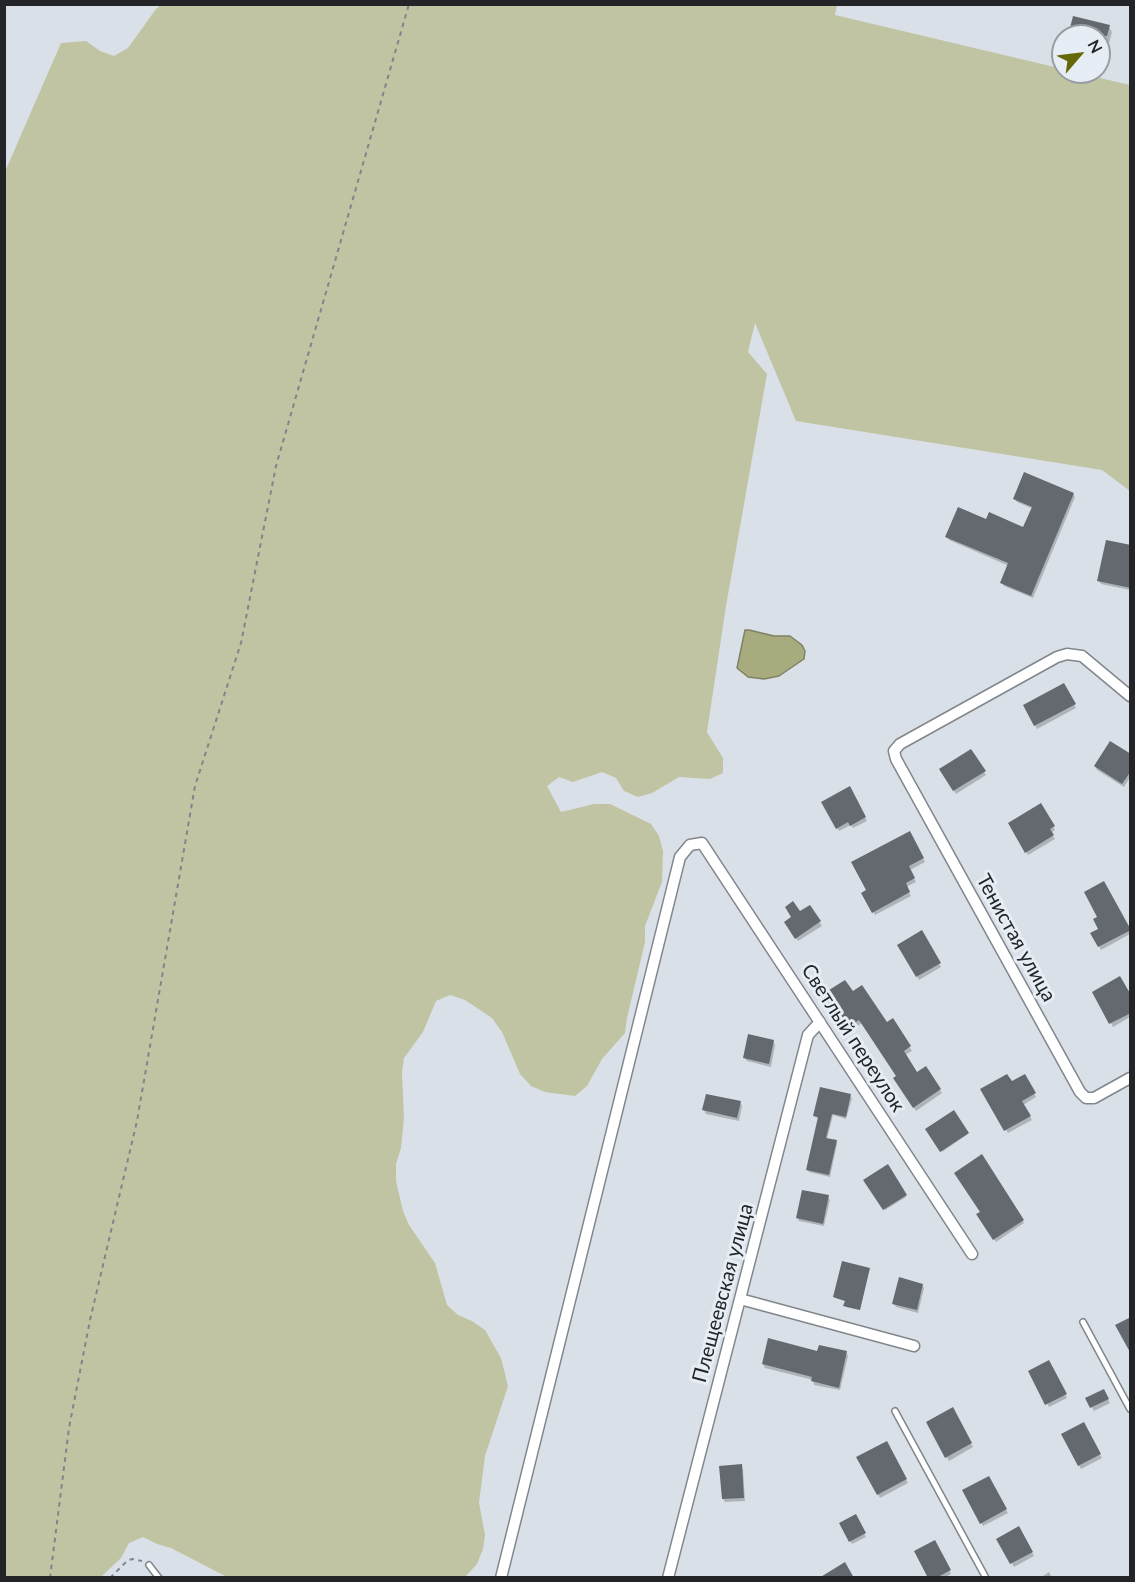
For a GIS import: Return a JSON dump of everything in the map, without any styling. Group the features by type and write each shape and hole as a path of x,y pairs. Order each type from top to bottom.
{"street":[{"name":"Тенистая улица","path":"1131,696 1082,656 1067,654 1057,657 900,744 894,750 896,759 1080,1092 1086,1098 1094,1098 1131,1078"},
{"name":"Светлый переулок","path":"501,1578 680,858 690,845 702,843 972,1254"},
{"name":"Плещеевская улица","path":"668,1578 808,1035 820,1022"},
{"path":"740,1299 914,1346"}],"lane":[{"path":"1083,1322 1131,1408"},
{"path":"894,1411 986,1578"},
{"path":"149,1565 159,1578"}],"path":[{"path":"50,1578 71,1417 90,1320 137,1121 195,786 241,643 276,466 409,4"},
{"path":"110,1578 133,1558 149,1565"}],"shaded area":[{"path":"161,5 837,5 835,15 1051,66 1051,84 1111,84 1111,81 1130,85 1130,491 1102,470 796,421 755,323 748,352 767,374 726,606 707,732 723,758 723,773 710,779 679,777 652,793 638,797 624,791 616,778 602,772 573,782 559,777 547,786 561,812 594,804 610,804 651,824 659,836 663,851 662,882 645,926 645,942 625,1033 602,1059 587,1086 575,1096 545,1092 531,1086 520,1074 502,1032 492,1018 465,1000 450,995 436,1001 423,1032 404,1058 402,1072 404,1118 401,1148 396,1164 396,1181 403,1211 409,1225 435,1263 447,1305 458,1315 485,1330 501,1358 508,1386 485,1456 479,1503 485,1535 483,1549 477,1564 465,1577 227,1577 171,1548 143,1537 129,1543 121,1558 101,1577 5,1577 4,174 61,43 86,41 100,51 114,56 128,48"},
{"path":"745,630 774,636 790,636 802,645 805,651 804,659 779,676 764,679 748,677 737,668"}],"building":[{"path":"1073,16 1106,24 1071,24"},
{"path":"1024,472 1074,493 1031,596 1000,583 1008,563 945,537 958,507 986,519 989,512 1023,527 1032,507 1013,499"},
{"path":"1106,540 1131,545 1131,588 1097,581"},
{"path":"1064,683 1076,704 1034,726 1023,705"},
{"path":"1110,741 1131,754 1131,771 1122,784 1094,766"},
{"path":"971,749 986,771 953,791 939,769"},
{"path":"850,786 866,817 850,826 848,822 836,829 821,802"},
{"path":"1041,803 1055,826 1050,829 1054,835 1025,853 1008,823"},
{"path":"910,831 924,858 909,866 915,878 906,883 910,892 872,913 861,893 866,890 851,862"},
{"path":"1104,881 1131,930 1098,947 1090,933 1098,929 1093,919 1097,917 1084,892"},
{"path":"793,901 800,911 810,905 821,921 795,939 784,922 791,917 785,907"},
{"path":"922,930 941,963 916,977 897,945"},
{"path":"1120,976 1131,995 1131,1013 1109,1024 1092,992"},
{"path":"845,980 853,991 862,985 887,1022 893,1018 911,1046 904,1051 917,1072 926,1066 941,1089 913,1108 893,1078 896,1076 859,1020 847,1028 835,1009 829,1013 818,997"},
{"path":"748,1034 774,1040 769,1064 743,1058"},
{"path":"1007,1074 1012,1081 1025,1074 1036,1093 1022,1101 1031,1116 1004,1131 980,1089"},
{"path":"820,1087 851,1094 846,1117 832,1114 826,1138 837,1140 829,1175 806,1170 818,1117 813,1116"},
{"path":"706,1094 741,1101 737,1118 702,1110"},
{"path":"954,1110 969,1133 940,1152 925,1129"},
{"path":"982,1154 1024,1220 993,1240 976,1214 980,1212 954,1173"},
{"path":"888,1164 907,1195 883,1210 863,1180"},
{"path":"802,1190 829,1195 823,1224 796,1218"},
{"path":"842,1261 870,1268 860,1310 843,1306 845,1301 833,1297"},
{"path":"899,1277 923,1284 917,1310 892,1304"},
{"path":"1131,1317 1131,1354 1115,1325"},
{"path":"768,1338 817,1351 819,1345 847,1351 839,1388 811,1381 812,1377 762,1364"},
{"path":"1049,1360 1067,1394 1045,1405 1028,1371"},
{"path":"1104,1389 1109,1399 1090,1408 1085,1398"},
{"path":"953,1407 972,1443 945,1458 926,1422"},
{"path":"1084,1422 1101,1454 1078,1466 1061,1434"},
{"path":"887,1441 907,1479 877,1495 856,1457"},
{"path":"742,1464 744,1498 722,1499 719,1466"},
{"path":"989,1476 1007,1509 980,1524 962,1490"},
{"path":"856,1514 866,1533 849,1542 839,1523"},
{"path":"1019,1526 1033,1552 1010,1564 996,1539"},
{"path":"935,1540 951,1570 936,1578 928,1578 914,1551"},
{"path":"845,1562 854,1578 819,1578"}]}
